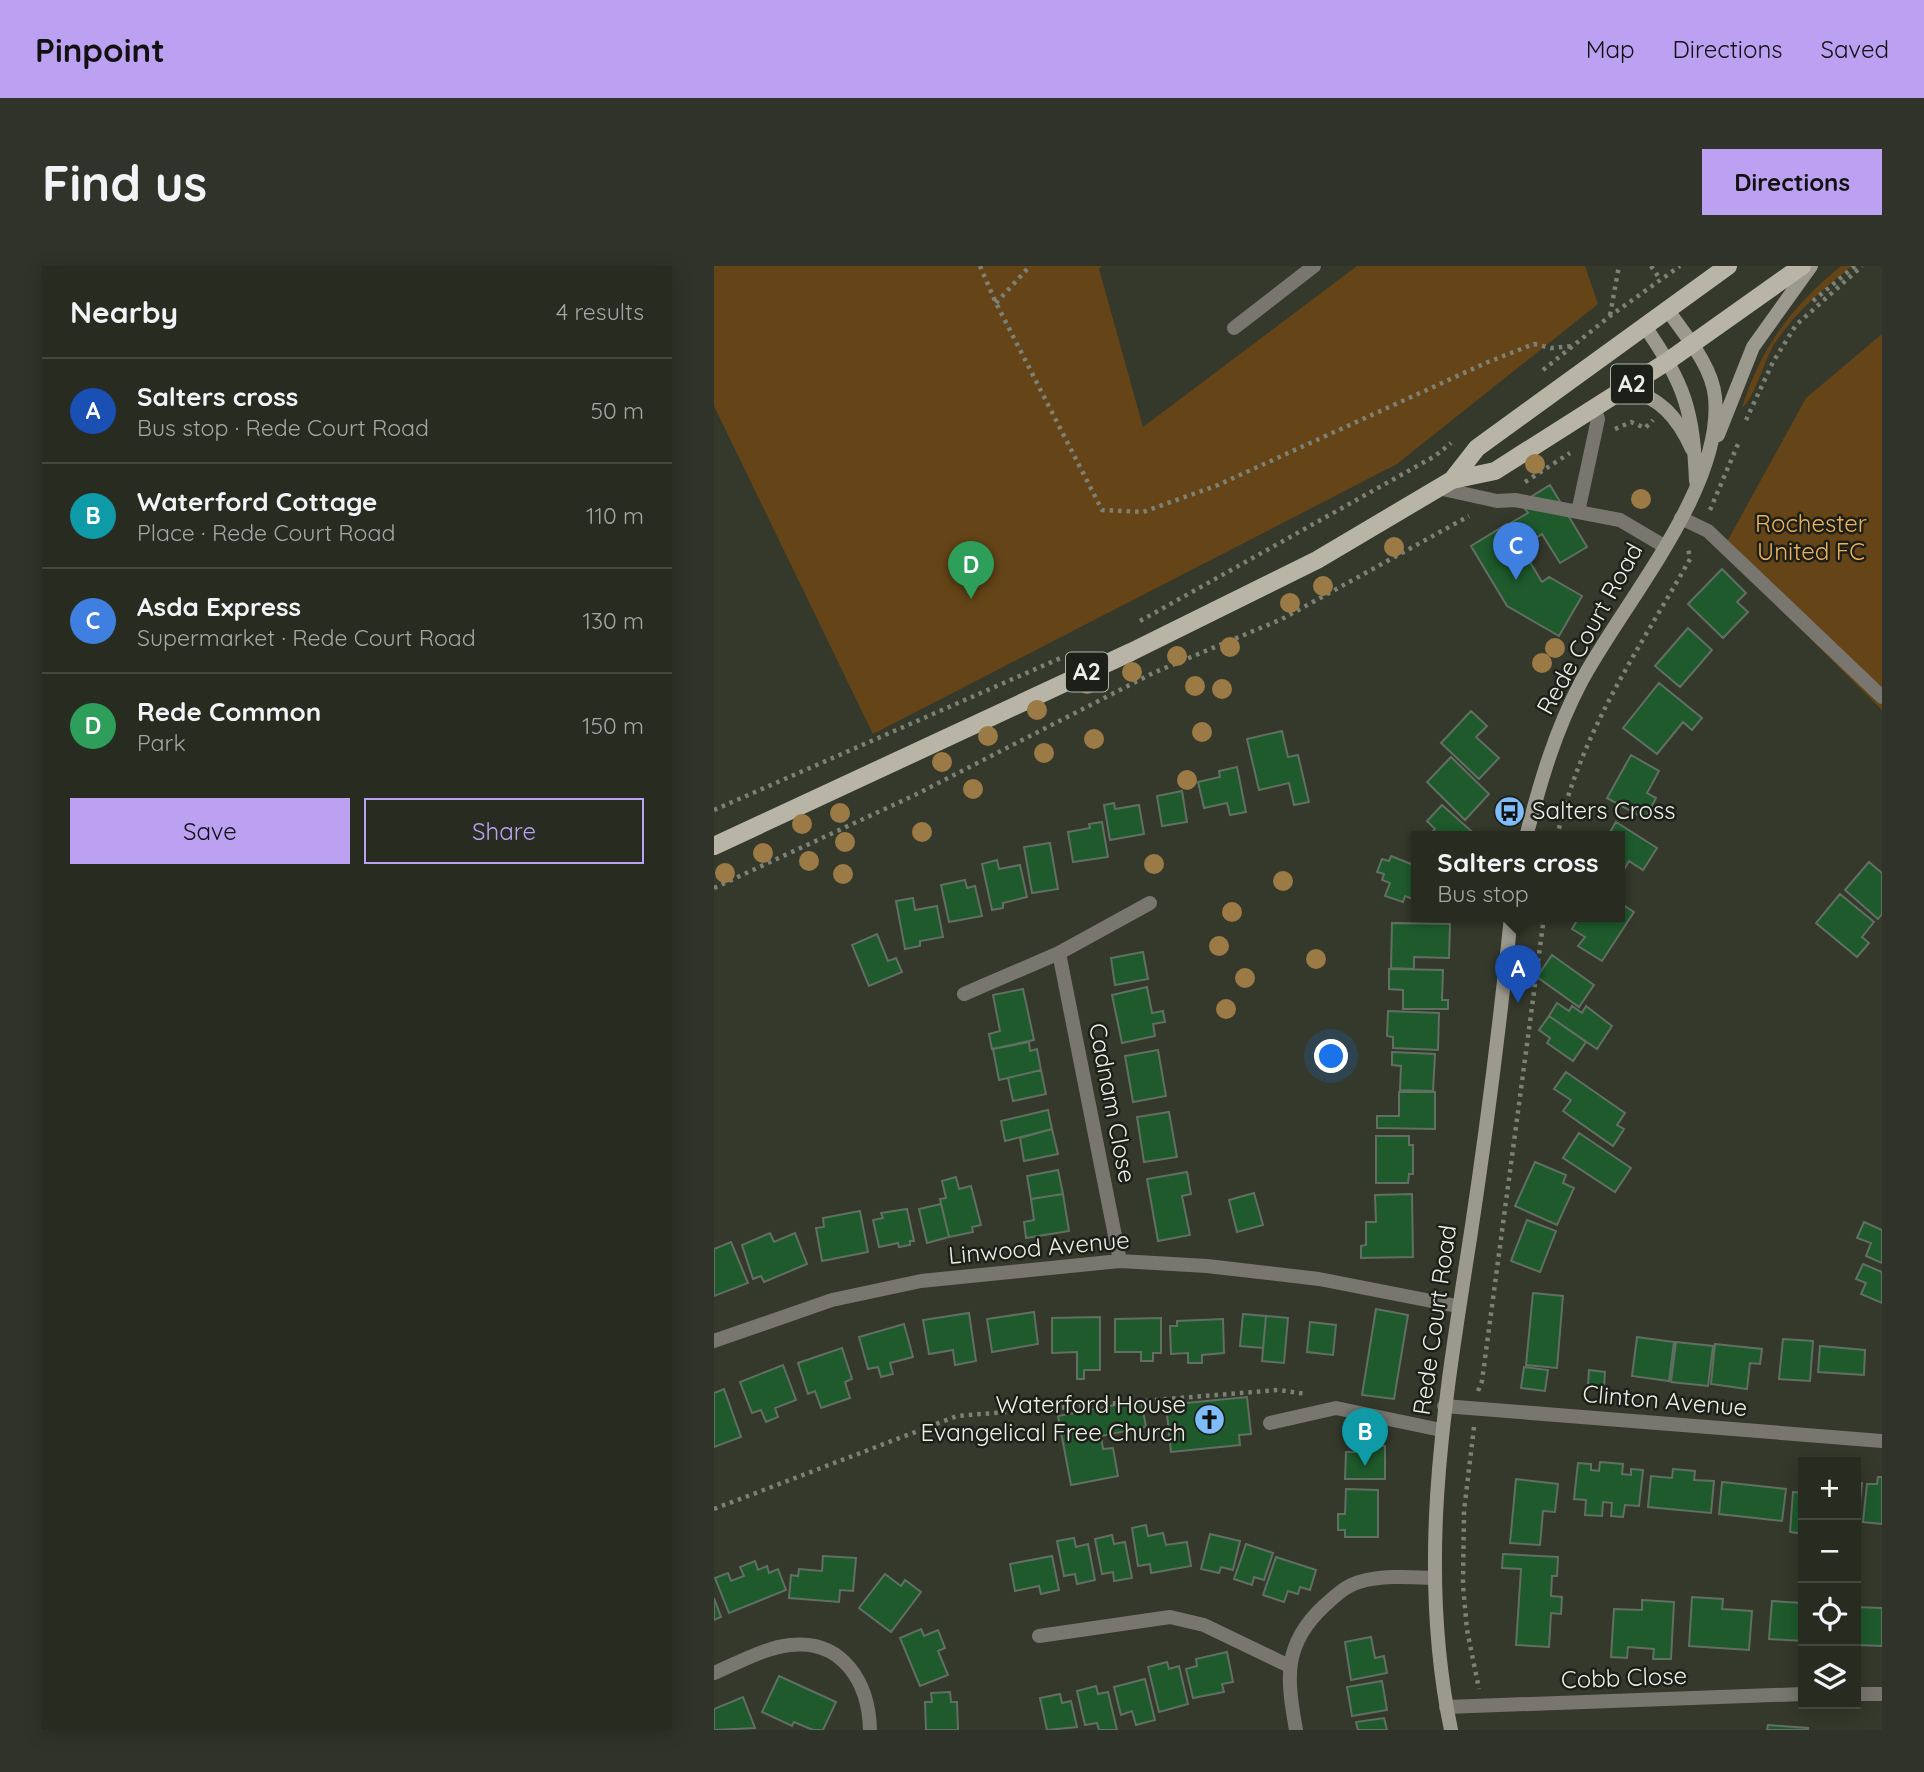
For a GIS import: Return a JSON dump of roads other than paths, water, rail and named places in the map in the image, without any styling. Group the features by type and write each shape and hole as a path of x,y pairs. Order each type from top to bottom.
{"main road":[{"name":"A2","path":"1445,484 1477,448 1728,266"},
{"name":"A2","path":"714,846 1130,652 1267,585 1317,560 1445,484 1495,471 1668,361 1802,266"},
{"path":"1701,458 1753,347 1811,266"},
{"name":"Rede Court Road","path":"1528,831 1550,755 1581,681 1696,490 1701,458 1714,419 1715,394 1706,369 1667,309"},
{"name":"Rede Court Road","path":"1644,325 1668,361 1689,407 1701,458"},
{"path":"1626,388 1652,395 1684,432 1701,458"},
{"name":"Rede Court Road","path":"1451,1730 1435,1631 1437,1476 1457,1306 1471,1234 1510,922"}],"street":[{"path":"1234,328 1314,266"},
{"path":"1578,512 1598,417 1594,408"},
{"path":"1445,484 1497,501 1514,500 1620,520 1664,546"},
{"path":"1681,518 1709,531 1882,696"},
{"path":"964,994 1059,953 1150,903"},
{"name":"Cadnam Close","path":"1059,953 1120,1261"},
{"name":"Linwood Avenue","path":"714,1341 832,1300 921,1281 1120,1261 1208,1266 1319,1279 1457,1306"},
{"name":"Clinton Avenue","path":"1444,1406 1882,1441"},
{"path":"1270,1423 1336,1408 1441,1430"},
{"path":"1296,1730 1289,1666 1303,1629 1346,1588 1371,1579 1434,1578"},
{"path":"1039,1636 1170,1618 1204,1625 1289,1666"},
{"path":"714,1673 786,1646 808,1645 822,1648 844,1663 861,1683 869,1705 870,1730"},
{"path":"1861,1694 1882,1694"},
{"name":"Cobb Close","path":"1446,1707 1798,1695"}],"place":[{"name":"Asda Express","path":"1516,580"},
{"name":"Rede Common","path":"971,599"},
{"name":"Salters Cross","path":"1509,811"},
{"name":"Salters cross","path":"1518,1003"},
{"name":"Waterford House Evangelical Free Church","path":"1209,1419"},
{"name":"Waterford Cottage","path":"1365,1466"}],"park label":[{"name":"Rochester United FC","path":"1811,538"}]}
